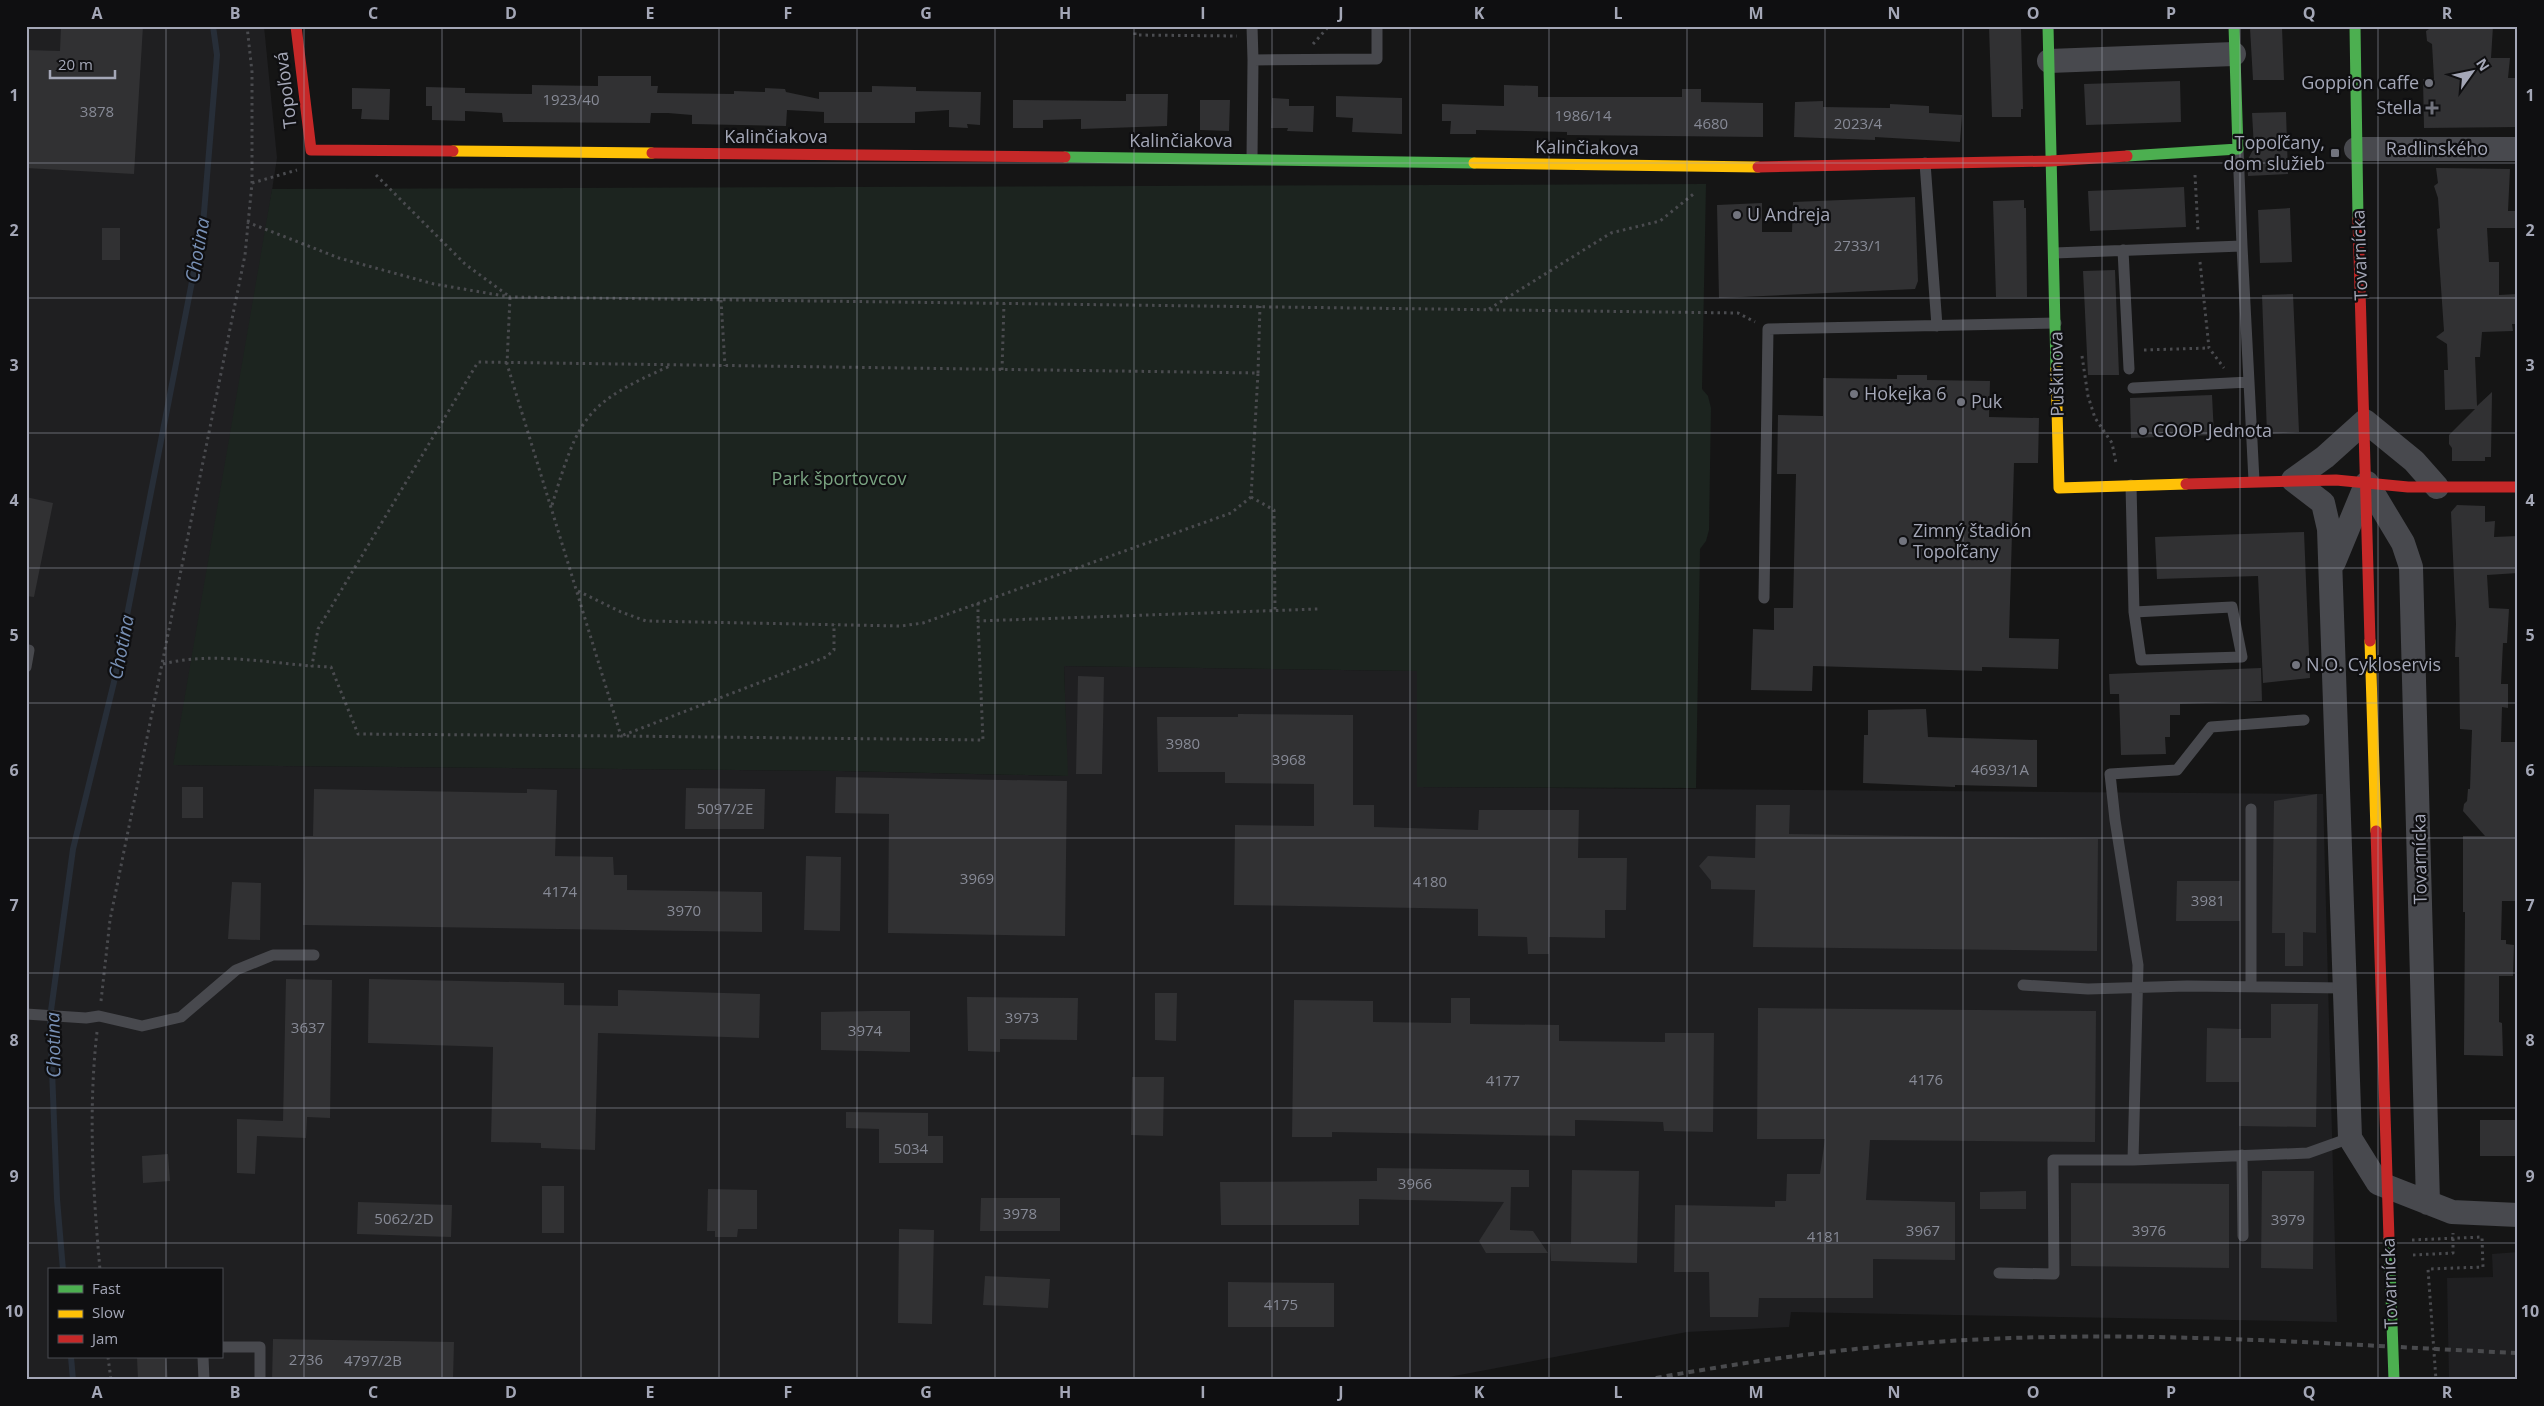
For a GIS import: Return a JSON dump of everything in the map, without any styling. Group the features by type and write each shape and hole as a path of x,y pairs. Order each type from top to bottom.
{"street":[{"name":"Topoľová","path":"296,26 311,150"},
{"name":"Puškinova","path":"2048,26 2059,488 2293,480 2437,487 2518,487"},
{"path":"2234,26 2238,149"},
{"name":"Tovarnícka","path":"2355,26 2356,149 2384,1131 2394,1380"},
{"path":"2049,61 2234,54"},
{"name":"Kalinčiakova","path":"311,150 1252,159 1726,168 2051,161 2238,149"},
{"name":"Radlinského","path":"2356,149 2518,149"},
{"path":"2331,568 2328,528 2323,503 2293,480 2325,457 2365,421 2414,461 2437,487"},
{"name":"Tovarnícka","path":"2367,483 2402,543 2411,567 2428,1203 2378,1183 2350,1138 2331,568 2367,483"},
{"path":"2428,1203 2452,1212 2518,1215"}],"lane":[{"path":"1252,60 1377,59 1377,26"},
{"path":"1252,32 1252,159"},
{"path":"2238,149 2254,481"},
{"path":"1925,163 1937,326"},
{"path":"2054,253 2242,246"},
{"path":"2123,250 2129,369"},
{"path":"1764,598 1768,329 2056,323"},
{"path":"2134,388 2250,382"},
{"path":"2131,485 2134,612 2141,660 2242,657 2232,607 2134,612"},
{"path":"26,650 29,650 26,667"},
{"path":"2133,1160 2138,965 2115,820 2110,774 2177,770 2211,727 2304,720"},
{"path":"2251,809 2251,987"},
{"path":"30,1014 86,1018 99,1016 142,1026 181,1017 236,970 273,955 314,955"},
{"path":"2023,985 2088,989 2344,988"},
{"path":"1999,1273 2054,1274 2053,1160 2133,1160 2308,1153 2350,1138"},
{"path":"2242,1156 2244,1236"},
{"path":"222,1347 260,1347 260,1380"},
{"path":"203,1358 204,1380"}],"path":[{"path":"100,1268 93,1197 92,1074 110,920 245,255 252,183 252,72 247,26"},
{"path":"1135,26 1134,35 1252,32"},
{"path":"252,183 291,173 310,164 311,150"},
{"path":"354,151 465,264 510,297"},
{"path":"2128,351 2209,348 2198,247 2194,152"},
{"path":"1488,309 1611,233 1660,221 1726,168"},
{"path":"247,222 339,258 434,284 510,297 1738,313 1768,329"},
{"path":"510,297 507,364 621,736"},
{"path":"721,300 725,366"},
{"path":"1002,370 1004,303"},
{"path":"578,591 621,612 646,621 901,626 916,624 978,603 1231,513 1251,497 1260,306"},
{"path":"2081,348 2088,396 2095,418 2112,443 2119,486"},
{"path":"312,666 318,629 478,362 507,364 1258,373"},
{"path":"551,505 568,453 586,417 604,401 626,386 672,366"},
{"path":"1251,497 1274,510 1275,610"},
{"path":"163,664 183,659 209,658 331,667 358,734 983,740 978,603"},
{"path":"978,621 1318,608"},
{"path":"621,736 826,657 834,650 834,624"},
{"path":"2407,1240 2482,1237 2484,1266 2428,1269 2436,1380"},
{"path":"108,1358 111,1380"}],"shaded area":[{"path":"26,26 264,26 277,158 194,698 174,765 842,771 1067,776 1064,666 1417,671 1418,787 2323,794 2337,1322 1791,1312 1789,1327 1687,1332 1433,1380 26,1380"},
{"path":"2518,1252 2518,1378 2449,1379 2447,1278 2493,1277 2492,1254"}],"green space":[{"name":"Park športovcov","path":"1706,184 1702,389 1708,396 1711,408 1709,530 1706,541 1700,549 1696,788 1417,787 1417,671 1064,666 1068,776 842,771 173,765 272,189"}],"building":[{"path":"61,26 143,26 134,174 26,168 26,50 60,51"},
{"path":"1989,26 2021,28 2023,109 2021,109 2021,117 1992,117"},
{"path":"2434,26 2493,26 2491,58 2510,58 2508,78 2518,78 2518,127 2424,128 2423,79 2434,79 2432,44 2427,41 2426,31"},
{"path":"2282,27 2284,80 2253,80 2250,28"},
{"path":"598,76 651,76 651,86 658,86 657,93 734,94 734,91 765,92 765,88 785,89 786,92 819,99 819,92 872,92 872,86 916,87 916,91 981,92 980,125 967,124 968,128 949,127 949,110 915,112 915,123 824,123 824,112 787,110 786,126 692,124 692,115 668,113 651,113 650,123 503,122 502,113 465,111 465,121 432,120 432,106 426,106 426,87 465,88 465,93 532,94 532,85 598,86"},
{"path":"2180,81 2181,122 2086,125 2084,84"},
{"path":"1504,85 1538,86 1538,97 1682,97 1682,89 1701,89 1701,102 1763,103 1763,137 1567,135 1567,132 1476,130 1476,134 1450,134 1451,121 1442,121 1442,104 1504,106"},
{"path":"352,88 390,89 389,120 361,119 362,109 352,109"},
{"path":"1126,94 1168,94 1167,126 1081,129 1081,119 1043,120 1043,128 1013,128 1013,100 1126,101"},
{"path":"1336,96 1402,98 1402,134 1352,132 1353,118 1336,117"},
{"path":"1272,98 1289,99 1289,106 1314,106 1313,132 1287,131 1288,128 1271,128"},
{"path":"1200,100 1230,100 1229,131 1200,130"},
{"path":"1823,101 1823,107 1890,108 1890,104 1929,106 1929,113 1962,115 1960,142 1875,137 1875,140 1794,137 1795,102"},
{"path":"2286,112 2288,174 2248,176 2247,161 2254,148 2252,113"},
{"path":"2436,168 2510,169 2508,211 2516,211 2516,228 2487,228 2489,262 2499,262 2499,295 2518,294 2518,324 2512,324 2513,331 2482,332 2480,357 2475,357 2477,406 2492,392 2491,457 2485,457 2485,461 2452,461 2452,448 2449,444 2449,435 2475,409 2445,410 2444,370 2448,370 2447,344 2436,337 2444,331 2437,229 2440,228 2438,198 2434,186 2438,183"},
{"path":"2184,187 2186,227 2090,231 2088,191"},
{"path":"1915,197 1918,281 1915,289 1719,298 1717,205 1762,203 1762,232 1792,232 1793,202"},
{"path":"2024,200 2024,208 2026,208 2027,297 1996,297 1993,201"},
{"path":"2290,208 2292,262 2260,263 2258,210"},
{"path":"102,228 120,228 120,260 102,260"},
{"path":"2115,270 2119,375 2088,375 2083,271"},
{"path":"2293,294 2299,432 2267,434 2262,295"},
{"name":"Zimný štadión Topoľčany","path":"1897,375 1927,375 1927,380 1990,381 1989,417 2039,418 2038,463 2014,463 2009,638 2059,639 2058,669 1982,667 1982,671 1813,666 1812,691 1751,690 1753,629 1774,630 1774,608 1793,608 1796,474 1777,474 1778,415 1823,416 1823,378 1897,379"},
{"path":"2212,395 2214,435 2131,438 2130,398"},
{"path":"26,497 53,503 34,597 26,596"},
{"path":"2457,505 2485,506 2485,522 2495,521 2494,537 2518,536 2518,573 2487,575 2489,608 2509,609 2507,643 2503,643 2501,684 2508,684 2508,708 2502,707 2501,742 2518,742 2518,901 2502,901 2501,940 2506,940 2506,944 2514,945 2513,976 2499,976 2499,1022 2502,1023 2503,1056 2464,1055 2465,912 2463,912 2463,836 2485,836 2463,811 2464,804 2467,801 2468,789 2470,789 2472,730 2460,729 2459,657 2455,657 2456,624 2451,512"},
{"path":"2304,532 2310,678 2263,683 2258,576 2157,579 2155,537"},
{"path":"2261,668 2262,701 2180,704 2180,715 2170,715 2170,737 2165,737 2166,754 2121,755 2119,694 2110,694 2109,674"},
{"path":"1078,676 1104,677 1102,774 1076,774"},
{"path":"1926,709 1928,737 2037,740 2037,787 1955,785 1955,787 1863,783 1864,735 1868,735 1868,710"},
{"path":"1238,714 1353,715 1353,805 1374,805 1374,827 1478,830 1479,810 1579,810 1578,858 1627,858 1626,910 1605,910 1605,938 1549,937 1549,954 1528,954 1527,937 1478,936 1478,909 1234,905 1235,825 1314,826 1314,784 1225,783 1225,772 1158,772 1157,717 1238,717"},
{"path":"836,777 1067,781 1065,936 888,933 889,814 835,813"},
{"path":"182,787 203,787 203,818 182,818"},
{"path":"686,788 765,789 764,829 685,829"},
{"path":"314,789 527,793 527,789 557,790 555,856 613,857 614,875 627,875 627,890 762,892 762,932 303,925 305,836 313,836"},
{"path":"2317,794 2316,933 2303,932 2303,966 2285,966 2285,933 2272,933 2274,801"},
{"path":"1756,805 1790,805 1789,834 2098,839 2097,951 1753,947 1755,890 1711,889 1711,881 1699,866 1708,856 1755,858"},
{"path":"806,856 841,857 840,931 804,930"},
{"path":"2177,881 2240,881 2240,921 2176,921"},
{"path":"232,882 261,883 260,940 228,939"},
{"path":"286,979 332,980 330,1118 307,1117 306,1138 257,1136 255,1174 237,1173 237,1119 283,1121"},
{"path":"369,979 564,983 564,1005 618,1006 618,990 760,994 759,1038 598,1033 595,1150 541,1148 541,1143 491,1142 493,1047 368,1043"},
{"path":"1155,993 1177,993 1176,1041 1155,1040"},
{"path":"967,997 1078,998 1077,1040 1000,1039 1000,1052 968,1051"},
{"path":"1451,998 1470,998 1470,1024 1559,1025 1559,1041 1665,1042 1665,1033 1714,1033 1713,1132 1664,1131 1663,1122 1575,1120 1575,1136 1332,1132 1332,1137 1292,1137 1294,1000 1373,1001 1373,1022 1451,1023"},
{"path":"2271,1004 2318,1004 2316,1127 2239,1126 2239,1082 2206,1082 2207,1028 2241,1029 2241,1038 2271,1038"},
{"path":"1758,1008 2096,1011 2095,1142 1870,1140 1866,1200 1955,1202 1955,1260 1873,1259 1873,1298 1759,1298 1758,1317 1710,1317 1709,1272 1674,1272 1675,1205 1775,1207 1775,1201 1786,1201 1787,1174 1820,1174 1825,1139 1757,1139"},
{"path":"910,1011 910,1052 821,1050 821,1012"},
{"path":"1132,1077 1164,1077 1163,1136 1131,1135"},
{"path":"846,1112 928,1113 928,1136 943,1136 943,1163 879,1163 879,1129 846,1128"},
{"path":"2480,1120 2518,1120 2518,1156 2480,1156"},
{"path":"168,1154 170,1181 143,1183 142,1156"},
{"path":"1377,1168 1529,1170 1529,1187 1511,1187 1510,1230 1533,1231 1548,1253 1486,1253 1479,1241 1504,1202 1359,1199 1359,1225 1221,1225 1220,1182 1377,1181"},
{"path":"1572,1170 1639,1171 1637,1263 1551,1261 1550,1244 1571,1244"},
{"path":"2262,1171 2314,1171 2313,1269 2261,1268"},
{"path":"2071,1183 2229,1184 2229,1268 2071,1266"},
{"path":"542,1186 564,1186 564,1233 542,1233"},
{"path":"708,1189 757,1190 757,1229 738,1229 737,1237 715,1237 715,1231 707,1231"},
{"path":"2026,1191 2026,1209 1980,1209 1980,1192"},
{"path":"981,1198 1060,1198 1060,1231 980,1231"},
{"path":"358,1202 452,1205 451,1237 357,1234"},
{"path":"899,1229 934,1230 932,1324 898,1323"},
{"path":"985,1276 1050,1279 1048,1308 983,1305"},
{"path":"1228,1282 1334,1283 1334,1327 1228,1327"},
{"path":"273,1339 454,1342 453,1380 272,1380"},
{"path":"137,1358 166,1358 168,1380 138,1380"}],"waterway":[{"name":"Chotina","path":"63,1268 57,1199 50,1018 73,849 114,682 203,225 217,55 213,26"},
{"name":"Chotina","path":"71,1358 73,1380"}],"railway":[{"path":"1645,1380 1746,1363 1847,1350 2001,1338 2168,1337 2518,1353"}],"traffic: fast":[{"path":"2048,26 2056,369"},
{"path":"2127,156 2238,149 2234,26"},
{"path":"2355,26 2358,219"},
{"path":"1065,157 1474,163"},
{"path":"2389,1239 2394,1380"}],"traffic: slow":[{"path":"453,151 652,153"},
{"path":"1474,163 1758,167"},
{"path":"2056,369 2059,488 2186,484"},
{"path":"2370,641 2376,831"}],"traffic: jam":[{"path":"296,26 311,150 453,151"},
{"path":"652,153 1065,157"},
{"path":"1758,167 2051,161 2127,156"},
{"path":"2358,219 2370,641"},
{"path":"2186,484 2336,480 2408,487 2518,487"},
{"path":"2376,831 2389,1239"}],"place":[{"name":"Goppion caffe","path":"2429,83"},
{"name":"Stella","path":"2432,108"},
{"name":"Topoľčany, dom služieb","path":"2335,153"},
{"name":"U Andreja","path":"1737,215"},
{"name":"Hokejka 6","path":"1854,394"},
{"name":"Puk","path":"1961,402"},
{"name":"COOP Jednota","path":"2143,431"},
{"name":"Zimný štadión Topoľčany","path":"1903,541"},
{"name":"N.O. Cykloservis","path":"2296,665"}]}
